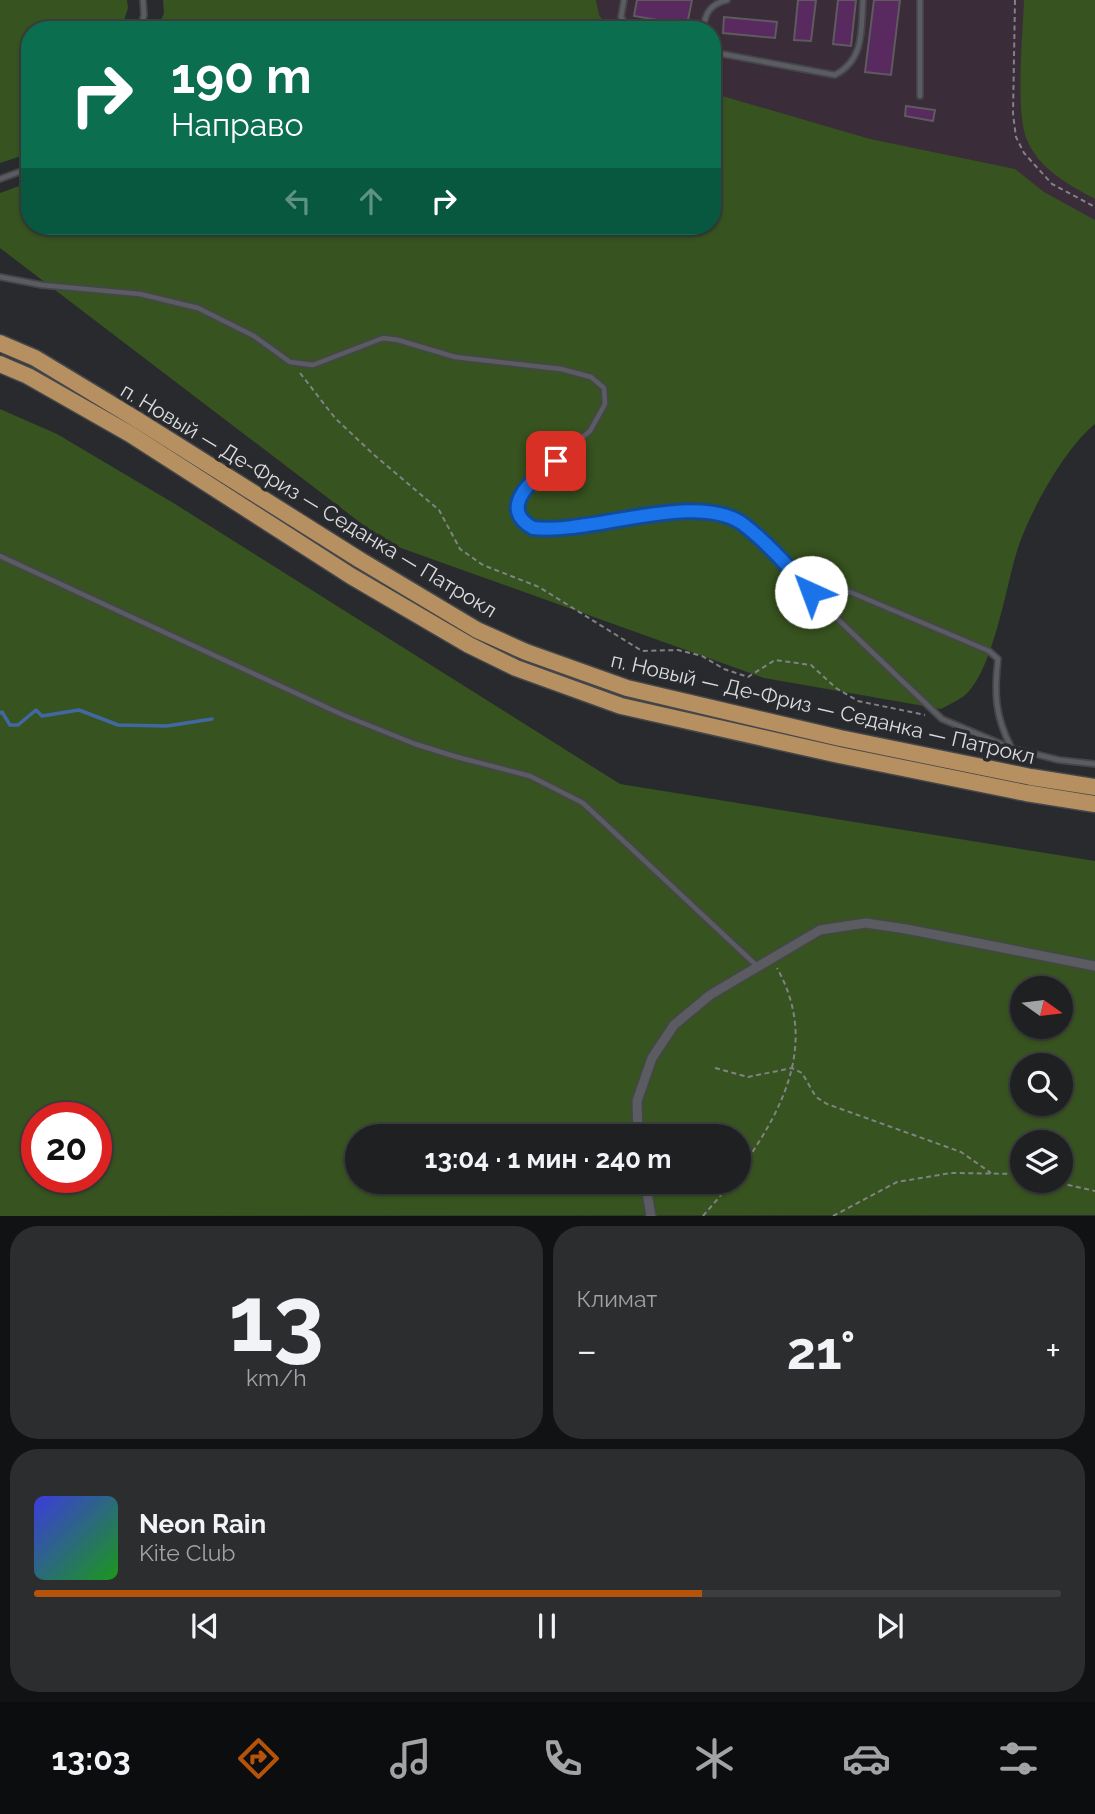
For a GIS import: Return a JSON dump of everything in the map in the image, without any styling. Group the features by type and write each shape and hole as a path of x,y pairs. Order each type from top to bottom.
{"highway":[{"name":"п. Новый — Де-Фриз — Седанка — Патрокл","path":"0,343 35,358 359,560 477,630 526,652 627,688 841,738 1095,788"},
{"name":"п. Новый — Де-Фриз — Седанка — Патрокл","path":"0,364 28,376 130,434 351,576 469,645 516,668 621,706 853,758 1095,804"}],"street":[{"path":"638,1124 637,1101 652,1058 674,1025 710,995 820,930 866,923 1095,966"},
{"path":"647,1194 651,1216"}],"lane":[{"path":"142,21 143,0"},
{"path":"624,0 621,17 624,21"},
{"path":"705,21 709,8 727,0"},
{"path":"721,54 835,75 847,68 855,58 863,0"},
{"path":"919,96 920,0"},
{"path":"0,179 21,171"},
{"path":"0,277 42,285 140,294 198,308 254,336 289,362 313,365 383,338 455,357 561,369 591,377 604,388 605,404 590,431 532,480 521,495 518,507 520,516 527,524 546,530 566,529 669,511 709,512 741,523 942,719 1011,748 1059,760 1095,764"},
{"path":"0,556 343,715 415,744 530,776 554,786 583,803 757,966"},
{"path":"785,564 989,651 998,659 996,710 1011,748"}],"path":[{"path":"1014,0 1013,114 1016,137 1024,153 1052,184 1095,207"},
{"path":"289,362 335,418 439,510 460,549 483,565 539,587 642,650 678,650 702,656 724,669 748,677 775,660 811,665 836,688 858,701 942,719"},
{"path":"751,1154 775,1118 792,1068 796,1039 794,1010 787,986 771,958"},
{"path":"715,1068 748,1077 792,1068 802,1073 816,1097 827,1104 961,1152 991,1173"},
{"path":"833,1216 897,1182 951,1173 1010,1174"},
{"path":"1073,1186 1095,1191"},
{"path":"703,1216 722,1194"}],"shaded area":[{"path":"597,0 1095,0 1095,299 721,105 721,21 594,21"}],"green space":[{"path":"0,0 127,0 128,8 124,21 21,21 21,156 0,163"},
{"path":"163,0 596,0 599,15 603,21 161,21 164,13"},
{"path":"1024,0 1095,0 1095,199 1047,168 1027,140 1021,111"},
{"path":"721,96 870,139 1015,169 1044,192 1095,220 1095,424 1060,465 1030,519 1017,551 991,649 974,685 964,696 941,709 764,678 387,543 0,248 0,193 21,185 21,235 721,235"},
{"path":"0,409 57,434 175,504 620,784 1095,861 1095,1215 0,1216"}],"building":[{"path":"637,0 692,0 688,21 663,21 634,16"},
{"path":"798,0 816,0 811,41 794,40"},
{"path":"838,0 856,0 851,46 833,44"},
{"path":"874,0 900,0 891,75 865,72"},
{"path":"724,17 777,22 775,38 723,33"},
{"path":"906,106 935,110 933,121 905,116"}],"waterway":[{"path":"0,713 2,712 10,725 18,725 36,710 42,716 79,710 118,725 167,726 212,719"}],"route":[{"path":"556,461 532,480 521,495 518,507 520,516 533,528 566,529 669,511 709,512 741,523 811,592"}]}
